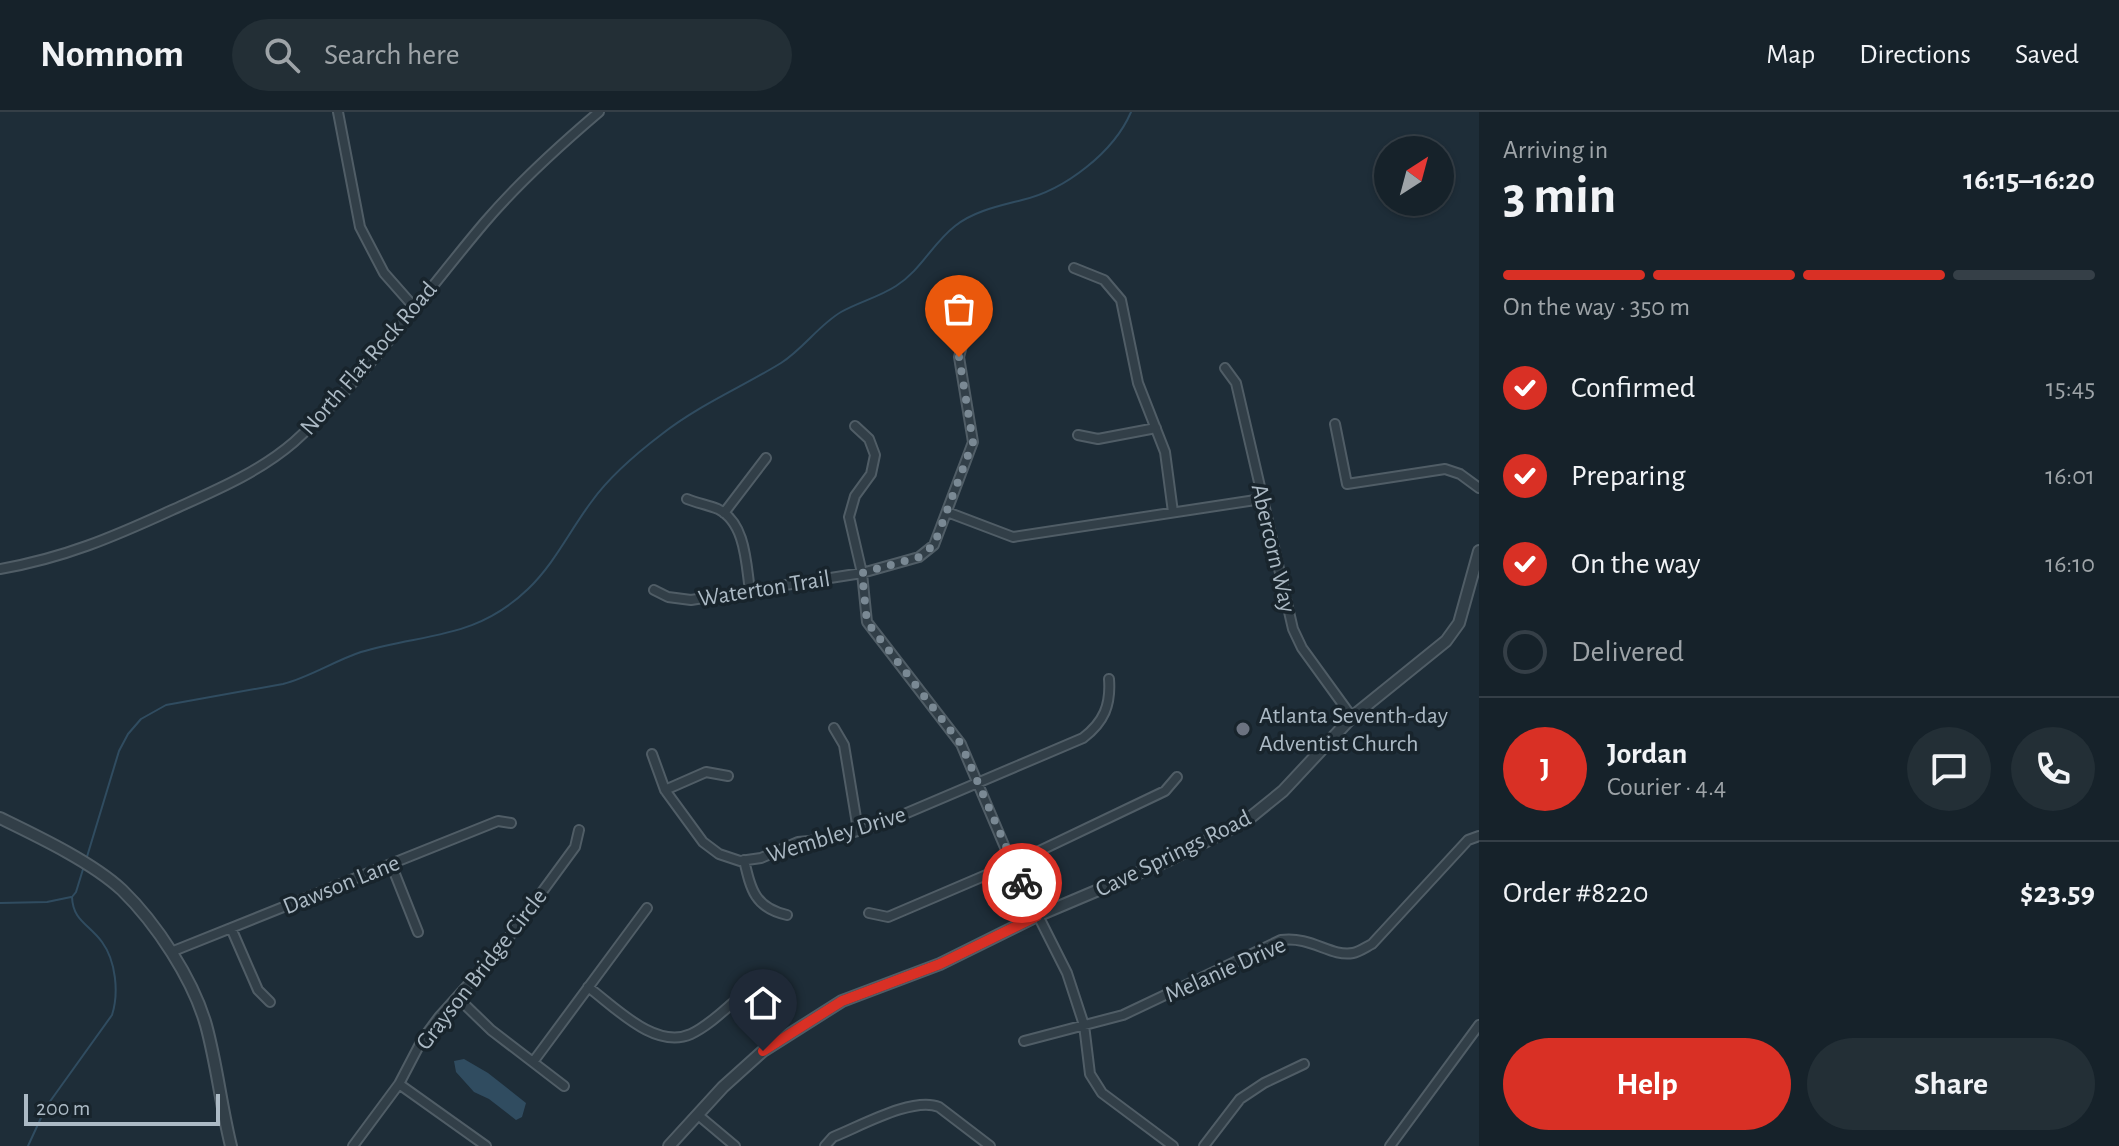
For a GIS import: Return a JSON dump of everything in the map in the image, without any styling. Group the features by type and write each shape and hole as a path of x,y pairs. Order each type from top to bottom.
{"street":[{"path":"338,112 360,227 384,273 414,307"},
{"name":"North Flat Rock Road","path":"0,569 42,562 71,553 203,497 263,465 292,443 327,410 523,180 599,112"},
{"path":"1074,268 1104,280 1121,300 1138,383 1165,452 1173,512"},
{"name":"Waterton Trail","path":"654,590 668,597 691,600 862,573 919,557 934,545 973,442 959,357 966,331"},
{"name":"Abercorn Way","path":"1225,368 1236,383 1293,629 1302,648 1352,717"},
{"path":"1335,424 1347,484 1445,469 1460,474 1479,488"},
{"path":"855,426 869,439 875,455 871,474 855,496 849,517 862,573 867,622 961,744 1012,864 1067,973 1084,1025 1090,1074 1102,1093 1173,1146"},
{"path":"1078,435 1098,439 1156,428"},
{"path":"724,513 766,458"},
{"path":"687,499 724,513 732,520 743,545 750,591"},
{"path":"947,512 1013,537 1262,499"},
{"name":"Cave Springs Road","path":"669,1146 723,1087 763,1051 842,1001 940,964 1037,916 1167,861 1246,821 1283,791 1352,717 1446,641 1459,623 1479,551"},
{"name":"Wembley Drive","path":"652,754 665,790 703,842 719,854 744,860 761,858 798,842 831,839 881,824 1083,738 1104,717 1110,694 1109,679"},
{"path":"834,728 844,745 858,830"},
{"path":"665,790 706,772 728,776"},
{"path":"869,913 888,917 1012,864 1165,791 1177,777"},
{"path":"0,818 69,853 121,890 171,952 188,978 205,1023 231,1146"},
{"name":"Dawson Lane","path":"171,952 498,821 511,823"},
{"name":"Grayson Bridge Circle","path":"353,1146 399,1084 422,1040 501,948 575,847 579,830"},
{"name":"Melanie Drive","path":"1024,1041 1123,1015 1281,940 1297,938 1336,952 1355,953 1372,944 1468,840 1479,836"},
{"path":"744,860 751,891 769,911 787,915"},
{"path":"391,864 418,932"},
{"path":"533,1062 647,908"},
{"path":"231,928 258,990 270,1002"},
{"path":"588,987 645,1029 666,1038 688,1036 736,1000"},
{"path":"458,998 491,1030 564,1086"},
{"path":"1390,1146 1479,1025"},
{"path":"1204,1146 1240,1099 1264,1083 1304,1064"},
{"path":"399,1084 486,1146"},
{"path":"825,1146 833,1137 909,1107 929,1103 939,1107 990,1146"},
{"path":"698,1115 735,1146"}],"water":[{"path":"464,1059 488,1073 526,1103 522,1117 516,1120 489,1099 474,1092 456,1072 454,1061"}],"waterway":[{"path":"86,860 119,751 141,719 166,705 293,681 361,652 468,626 508,606 546,568 599,492 624,465 653,441 691,414 781,363 841,312 905,280 947,233 962,221 1038,195 1071,178 1113,141 1131,112"},
{"path":"28,1146 46,1107 112,1015 114,1006 115,977 107,950 75,912 73,905 72,897 84,866"},
{"path":"0,903 47,902 71,897"}],"way so far":[{"path":"959,357 973,442 934,545 919,557 862,573 867,622 961,744 1022,883"}],"place":[{"name":"Atlanta Seventh-day Adventist Church","path":"1243,729"}],"route":[{"path":"763,1051 842,1001 940,964 1037,916 1022,883"}]}
